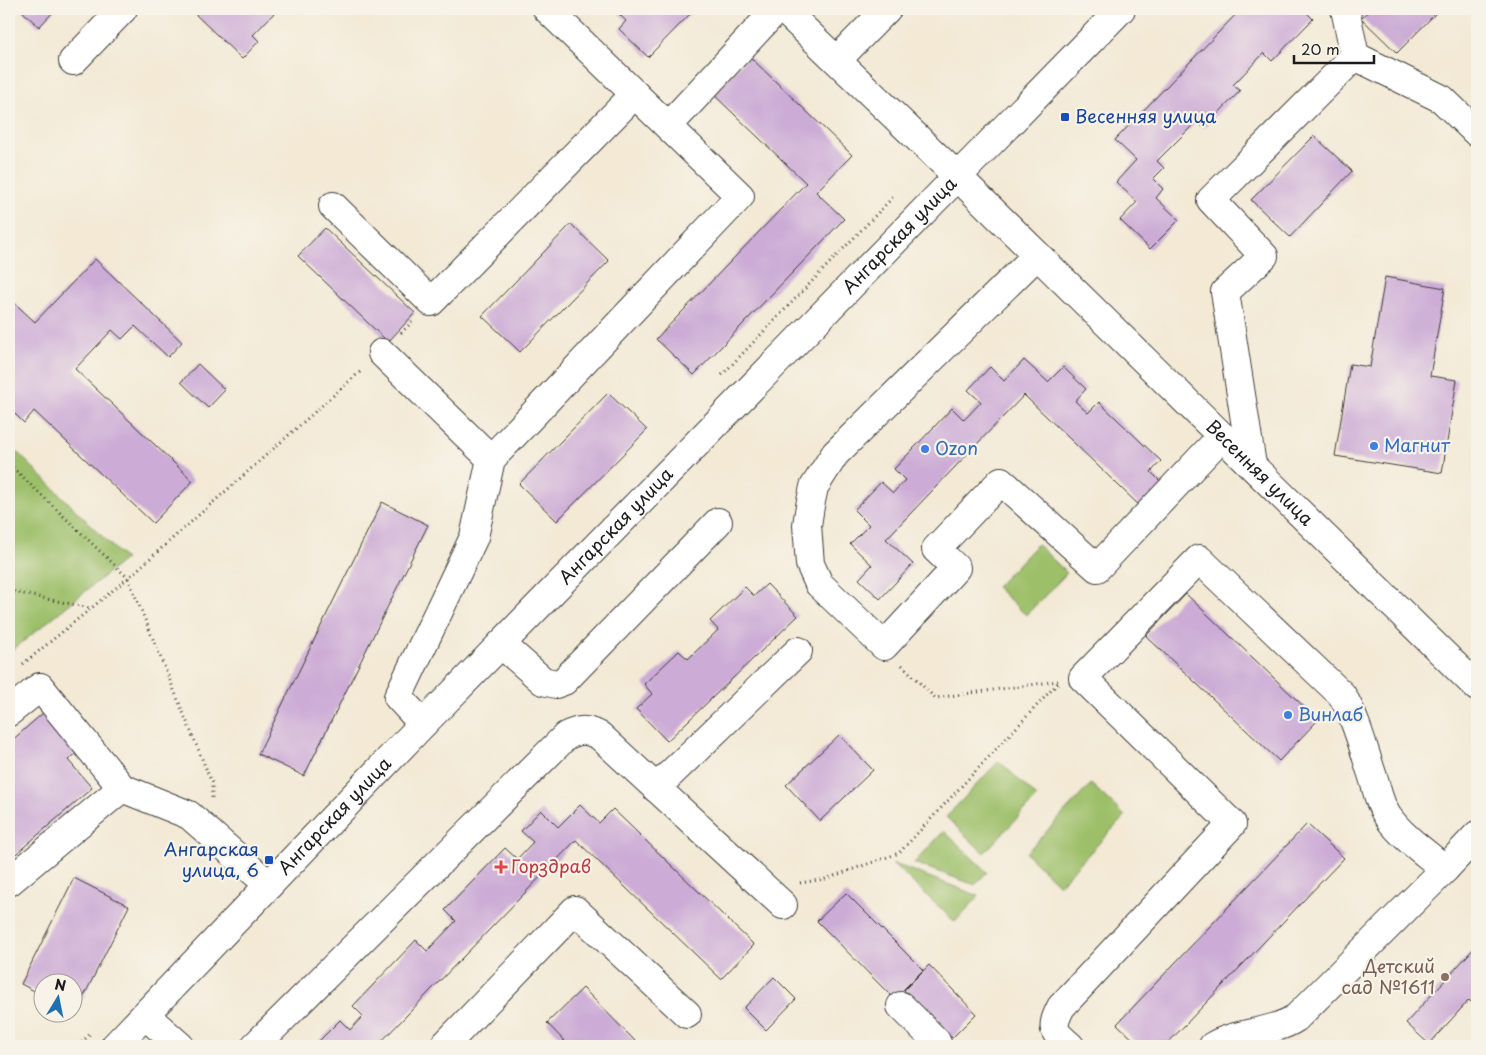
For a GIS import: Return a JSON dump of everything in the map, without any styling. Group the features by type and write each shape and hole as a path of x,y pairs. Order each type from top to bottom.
{"street":[{"path":"73,61 123,9"},
{"path":"423,724 398,698 474,537 491,459 740,196 547,9"},
{"path":"668,126 776,9"},
{"name":"Весенняя улица","path":"783,9 957,176 1477,687"},
{"path":"837,60 887,9"},
{"name":"Ангарская улица","path":"115,1046 423,724 1121,9"},
{"path":"1345,9 1355,56"},
{"path":"1355,56 1442,99 1477,133"},
{"path":"1252,465 1225,292 1264,256 1211,200 1355,56"},
{"path":"333,206 431,302 636,94"},
{"path":"1037,255 835,454 814,487 807,525 810,564 819,584 884,646 956,568 936,549 1002,481 1097,568 1222,436"},
{"path":"382,353 491,459"},
{"path":"501,644 543,681 556,684 564,681 718,522"},
{"path":"1070,1046 1057,1034 1054,1027 1061,1007 1232,824 1083,678 1199,558 1342,695 1349,708 1373,776 1379,799 1387,816 1400,831 1445,869"},
{"path":"656,788 798,651"},
{"path":"9,712 40,687 122,788 188,815 269,885"},
{"path":"256,1046 566,736 577,730 589,731 600,736 774,897"},
{"path":"9,882 122,788"},
{"path":"1212,1046 1221,1041 1277,1028 1288,1024 1296,1018 1477,835"},
{"path":"444,1046 575,910 688,1014"},
{"path":"900,1006 936,1041 938,1046"},
{"path":"145,1015 180,1046"}],"path":[{"path":"16,669 128,578 382,353 431,302"},
{"path":"9,464 128,578 212,783 211,834"},
{"path":"9,591 91,609"},
{"path":"774,897 899,853 1060,681 935,698 884,646"}],"green space":[{"path":"9,444 125,559 9,653"},
{"path":"1037,544 1067,573 1026,615 996,587"},
{"path":"999,761 1037,797 984,853 946,817"},
{"path":"1091,784 1125,816 1059,885 1026,853"},
{"path":"944,831 987,872 975,885 914,863"},
{"path":"892,863 979,896 955,922"}],"building":[{"path":"20,9 56,9 39,27"},
{"path":"199,9 278,9 253,35 259,41 242,59 194,13"},
{"path":"614,9 690,9 693,11 648,57 619,29 626,21"},
{"path":"1241,9 1311,9 1307,13 1313,19 1272,61 1264,53 1233,85 1240,91 1204,128 1197,121 1157,161 1164,168 1153,179 1163,189 1156,198 1179,220 1150,249 1120,220 1137,202 1116,182 1136,160 1115,140"},
{"path":"1371,9 1440,9 1397,53 1361,18"},
{"path":"749,56 852,155 816,192 844,219 694,375 656,339 806,183 712,93"},
{"path":"1314,136 1352,171 1290,237 1251,200"},
{"path":"571,224 609,261 520,352 482,316"},
{"path":"325,228 415,313 388,342 298,256"},
{"path":"95,259 182,342 168,357 135,326 122,339 112,330 75,369 193,481 153,523 34,411 24,423 9,408 9,298 35,322"},
{"path":"1385,277 1445,288 1430,376 1457,380 1442,473 1335,456 1350,364 1370,367"},
{"path":"1024,360 1048,382 1063,367 1086,389 1075,401 1088,413 1099,402 1161,461 1151,472 1165,486 1143,509 1024,395 886,539 913,564 880,599 859,579 872,565 850,544 869,525 854,510 881,482 893,493 905,480 894,469 952,408 964,420 981,402 968,390 990,367 1004,381"},
{"path":"198,364 225,390 208,408 181,382"},
{"path":"608,393 647,430 557,521 519,484"},
{"path":"382,502 428,525 304,776 258,754"},
{"path":"767,584 798,616 667,741 636,709 652,694 644,684 679,651 688,659 718,630 710,621 745,587 754,596"},
{"path":"1186,594 1318,720 1279,761 1146,636"},
{"path":"43,713 77,753 68,760 92,788 9,860 9,743"},
{"path":"839,735 873,770 820,821 786,785"},
{"path":"580,805 599,823 613,809 754,945 721,979 576,840 377,1046 318,1046 316,1044 340,1020 350,1030 363,1016 353,1006 416,940 427,951 456,921 445,910 505,848 517,859 533,842 521,831 541,810 558,827"},
{"path":"1307,824 1344,858 1165,1046 1140,1046 1117,1024"},
{"path":"74,878 129,906 82,1000 82,972 32,972 32,990 21,984"},
{"path":"846,893 923,970 894,999 817,921"},
{"path":"1477,945 1477,1007 1469,1000 1429,1044 1406,1023"},
{"path":"929,965 976,1014 952,1038 904,990"},
{"path":"774,977 796,999 766,1030 744,1008"},
{"path":"583,988 640,1046 569,1046 547,1023"}],"place":[{"name":"Весенняя улица","path":"1065,117"},
{"name":"Магнит","path":"1374,446"},
{"name":"Ozon","path":"925,449"},
{"name":"Винлаб","path":"1288,715"},
{"name":"Ангарская улица, 6","path":"269,860"},
{"name":"Горздрав","path":"501,867"},
{"name":"Детский сад №1611","path":"1445,977"}]}
